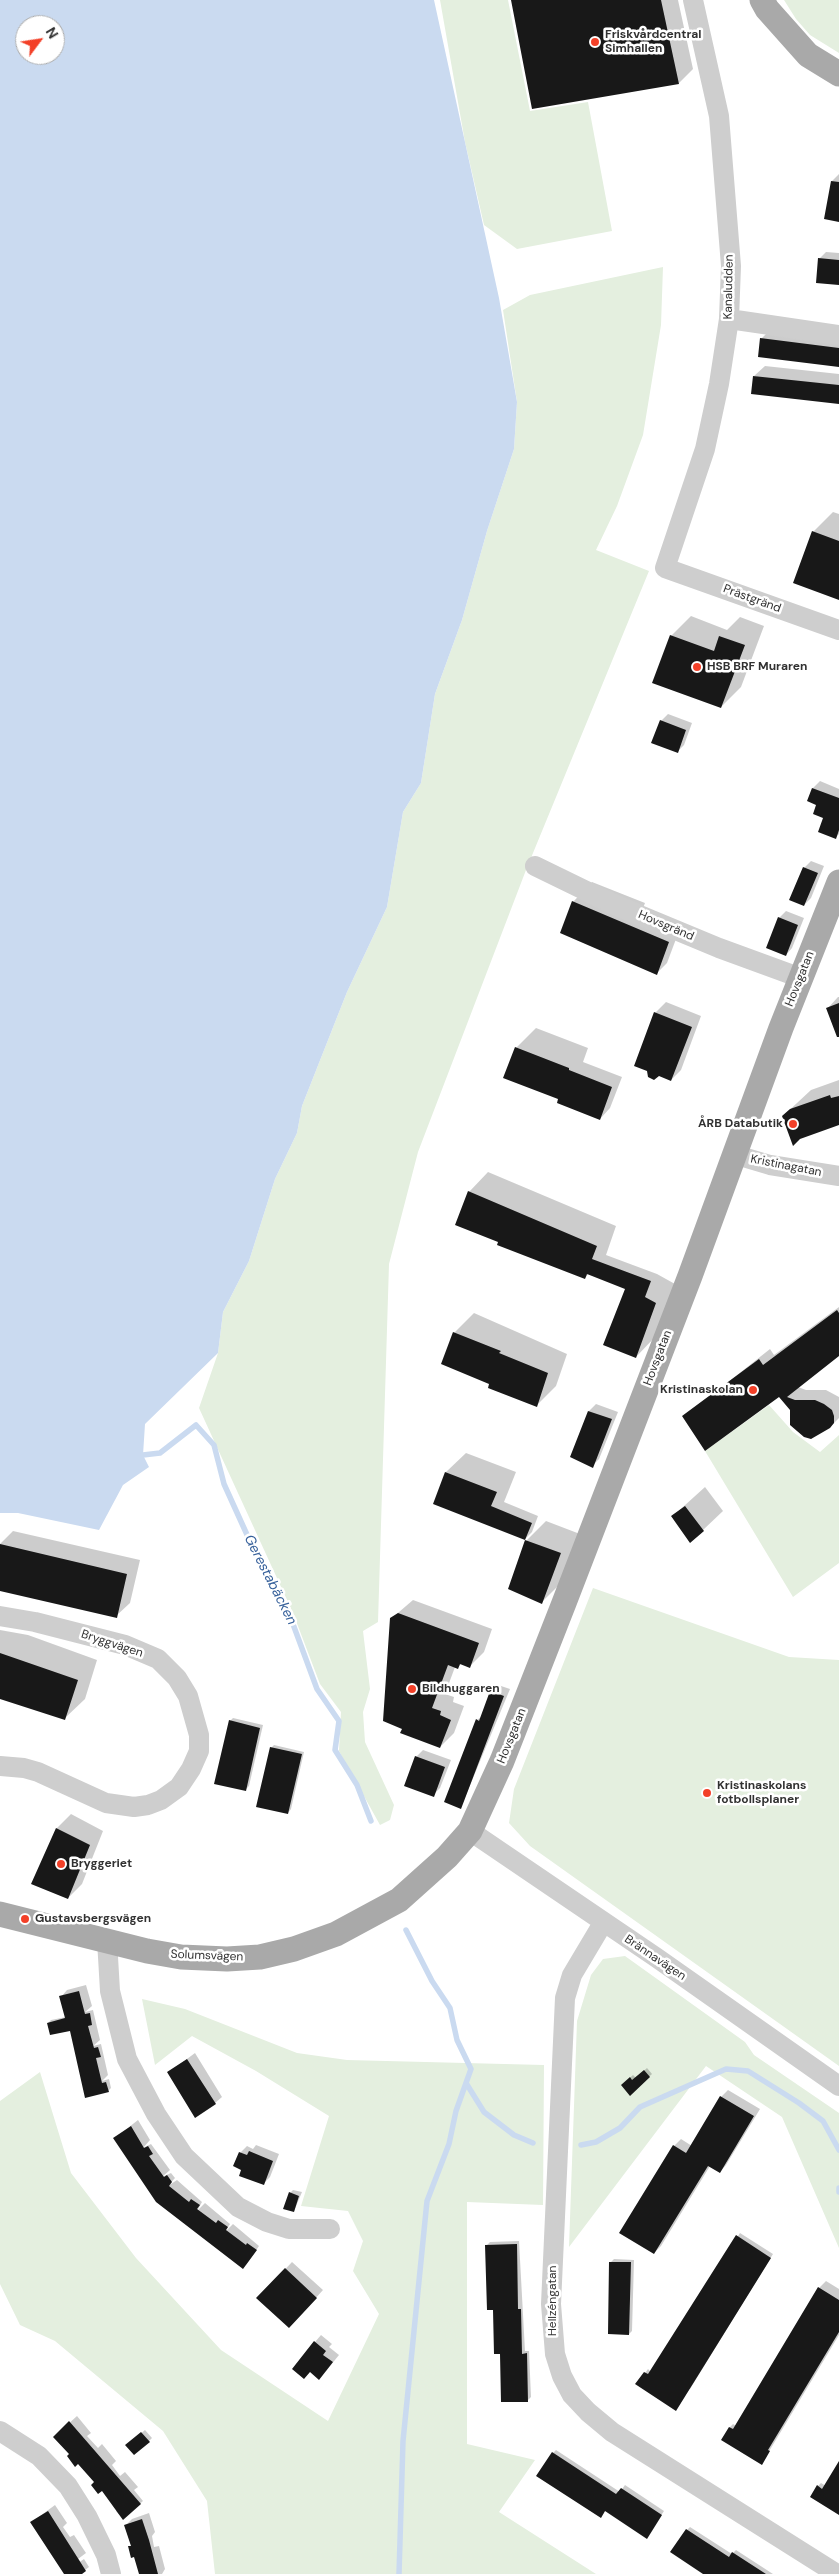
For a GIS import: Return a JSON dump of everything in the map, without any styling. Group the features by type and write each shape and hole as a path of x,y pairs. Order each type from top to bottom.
{"main road":[{"path":"762,0 767,9 808,55 839,74"},
{"name":"Hovsgatan","path":"470,1832 502,1761 550,1639 839,882"},
{"name":"Solumsvägen","path":"0,1914 147,1951 181,1957 252,1957 294,1948 336,1934 400,1900 447,1857 470,1832"}],"street":[{"name":"Kanaludden","path":"665,568 705,449 719,384 729,319 731,266 719,116 693,0"},
{"path":"729,319 839,335"},
{"name":"Prästgränd","path":"665,568 839,630"},
{"name":"Hovsgränd","path":"535,866 613,904 719,948 801,978"},
{"name":"Kristinagatan","path":"734,1154 770,1165 839,1176"},
{"name":"Bryggvägen","path":"0,1616 35,1622 125,1645 158,1659 177,1678 188,1696 196,1722 199,1751 191,1769 179,1787 161,1800 134,1807 106,1804 38,1772 24,1768 0,1766"},
{"name":"Brännavägen","path":"470,1832 839,2086"},
{"name":"Hellzéngatan","path":"603,1923 572,1975 565,1998 551,2304 555,2354 562,2376 572,2395 588,2412 612,2432 837,2574"},
{"path":"107,1940 110,1991 127,2059 156,2114 184,2156 238,2207 267,2222 289,2229 330,2229"},
{"path":"0,2431 39,2456 68,2486 87,2516 106,2556 111,2574"}],"green space":[{"path":"440,0 508,0 530,111 588,102 612,231 517,249 484,225 465,142"},
{"path":"784,0 839,0 839,53 810,35 796,19"},
{"path":"663,267 661,325 643,435 617,506 596,550 649,571 526,870 418,1152 389,1264 378,1622 363,1631 370,1689 363,1712 365,1742 394,1805 390,1820 380,1825 339,1751 341,1712 320,1684 293,1613 199,1408 218,1353 223,1312 249,1261 275,1179 297,1133 302,1106 347,992 387,907 403,812 421,783 435,694 462,620 487,531 514,449 517,402 503,310 530,295"},
{"path":"769,1405 793,1432 820,1452 839,1435 839,1563 793,1597 705,1451"},
{"path":"593,1588 789,1657 839,1660 839,2066 530,1846 509,1823 514,1789"},
{"path":"625,1956 745,2042 754,2055 839,2113 839,2248 782,2117 706,2066 569,2247 577,2021 591,1975 603,1959"},
{"path":"142,1999 185,2009 297,2053 347,2060 544,2065 543,2205 467,2202 467,2444 535,2460 499,2512 596,2574 215,2574 207,2501 163,2431 55,2341 20,2325 0,2284 0,2101 40,2072 71,2173 136,2258 221,2350 328,2421 379,2314 353,2271 363,2241 348,2211 301,2206 329,2116 256,2071 192,2036 155,2065"}],"water":[{"path":"0,0 434,0 499,298 517,402 514,449 487,531 462,620 435,694 421,783 403,812 387,907 347,992 302,1106 297,1133 275,1179 249,1261 223,1312 218,1353 145,1424 143,1455 149,1467 123,1485 99,1530 18,1513 0,1513"}],"building":[{"name":"Friskvårdcentral Simhallen","path":"511,0 661,0 679,84 532,109"},
{"path":"831,181 839,182 839,222 824,219"},
{"path":"818,258 839,260 839,285 816,283"},
{"path":"760,338 839,348 839,367 758,357"},
{"path":"753,376 839,385 839,404 751,394"},
{"path":"812,531 839,541 839,600 793,583"},
{"name":"HSB BRF Muraren","path":"670,635 714,651 719,636 745,645 721,708 652,683"},
{"path":"660,720 686,730 678,753 651,743"},
{"path":"812,788 839,798 839,830 836,839 818,832 823,818 813,814 816,805 807,801"},
{"path":"803,867 818,873 804,906 789,900"},
{"path":"572,901 669,942 657,975 560,933"},
{"path":"778,917 798,925 786,956 766,948"},
{"path":"839,1003 839,1037 837,1037 826,1008"},
{"path":"654,1012 692,1027 671,1081 659,1076 654,1080 648,1077 647,1071 634,1066"},
{"path":"515,1047 612,1087 600,1120 557,1103 558,1099 503,1078"},
{"path":"830,1095 831,1098 839,1096 839,1125 800,1139 793,1146 782,1116 790,1109"},
{"path":"468,1191 597,1246 592,1259 651,1281 645,1297 656,1303 636,1358 603,1345 625,1289 587,1274 585,1279 497,1245 498,1242 455,1225"},
{"path":"837,1310 839,1313 839,1356 787,1397 795,1400 815,1400 824,1404 832,1410 834,1416 834,1423 830,1428 811,1439 804,1437 790,1425 790,1410 779,1397 705,1451 682,1416 759,1359 763,1365"},
{"path":"453,1332 501,1351 499,1353 548,1373 537,1407 488,1388 489,1384 441,1364"},
{"path":"588,1411 612,1419 593,1468 570,1457"},
{"path":"445,1472 497,1492 491,1506 532,1523 525,1540 433,1504"},
{"path":"685,1506 704,1531 690,1543 671,1516"},
{"path":"525,1540 561,1553 542,1604 508,1589"},
{"path":"0,1544 127,1574 117,1618 0,1591"},
{"name":"Bildhuggaren","path":"398,1613 479,1643 470,1668 460,1664 458,1669 448,1665 432,1708 441,1711 440,1715 451,1720 440,1748 400,1733 402,1729 383,1721 390,1618"},
{"path":"0,1653 78,1680 65,1720 0,1699"},
{"path":"490,1691 504,1696 461,1809 444,1802 476,1719 479,1721"},
{"path":"229,1720 260,1728 246,1791 214,1784"},
{"path":"270,1747 302,1754 288,1814 256,1807"},
{"path":"415,1756 445,1767 434,1797 404,1786"},
{"name":"Bryggeriet","path":"56,1828 90,1845 68,1899 31,1884"},
{"path":"79,1991 85,2014 90,2013 92,2025 88,2026 94,2048 98,2047 101,2057 96,2058 102,2083 106,2082 109,2092 85,2098 70,2031 50,2035 47,2023 65,2018 59,1996"},
{"path":"187,2059 216,2104 195,2118 167,2072"},
{"path":"644,2070 650,2077 630,2096 621,2085 630,2077 632,2080"},
{"path":"720,2096 754,2116 720,2173 708,2166 654,2254 619,2233 673,2145 686,2153"},
{"path":"131,2126 144,2148 148,2146 153,2154 149,2156 164,2177 167,2175 172,2182 169,2186 189,2202 191,2199 200,2205 197,2209 216,2223 218,2220 228,2227 226,2230 246,2245 247,2243 257,2250 243,2269 156,2202 113,2138"},
{"path":"249,2151 273,2161 264,2185 239,2176 241,2170 233,2166 239,2152 247,2155"},
{"path":"289,2192 299,2196 294,2212 283,2209"},
{"path":"736,2235 771,2258 676,2411 635,2384 644,2372 648,2374"},
{"path":"517,2244 518,2309 521,2309 522,2354 527,2353 528,2402 501,2402 500,2354 494,2354 493,2310 487,2310 485,2245"},
{"path":"609,2262 631,2262 629,2335 608,2334"},
{"path":"285,2268 317,2298 289,2328 256,2298"},
{"path":"818,2287 839,2300 839,2332 768,2450 770,2451 762,2465 721,2440 729,2427 733,2429"},
{"path":"314,2341 326,2351 323,2355 333,2362 319,2380 310,2372 304,2379 292,2369"},
{"path":"69,2421 141,2504 123,2520 102,2491 98,2494 91,2485 94,2482 78,2464 75,2467 67,2456 69,2454 53,2437"},
{"path":"141,2432 150,2442 134,2455 125,2445"},
{"path":"552,2452 616,2494 621,2488 662,2515 647,2539 605,2511 601,2518 536,2476"},
{"path":"839,2461 839,2515 810,2497 817,2485 822,2489"},
{"path":"48,2511 86,2571 82,2574 64,2574 30,2522"},
{"path":"142,2519 158,2574 139,2574 134,2557 131,2558 128,2546 131,2546 124,2525"},
{"path":"686,2529 729,2557 732,2552 766,2574 703,2574 670,2552"}],"waterway":[{"name":"Gerestabäcken","path":"143,1455 160,1453 196,1425 214,1445 224,1484 263,1570 290,1616 317,1689 339,1721 335,1750 357,1785 371,1821"},
{"path":"406,1930 432,1981 450,2008 457,2040 471,2069 466,2083 484,2112 514,2135 533,2143"},
{"path":"581,2145 596,2142 620,2128 640,2107 726,2069 748,2071 799,2103 823,2121 839,2150"},
{"path":"399,2574 403,2441 427,2201 449,2144 456,2111 466,2083"}],"place":[{"name":"Friskvårdcentral Simhallen","path":"595,42"},
{"name":"HSB BRF Muraren","path":"697,667"},
{"name":"ÅRB Databutik","path":"793,1124"},
{"name":"Kristinaskolan","path":"753,1390"},
{"name":"Bildhuggaren","path":"412,1689"},
{"name":"Kristinaskolans fotbollsplaner","path":"707,1793"},
{"name":"Bryggeriet","path":"61,1864"},
{"name":"Gustavsbergsvägen","path":"25,1919"}]}
